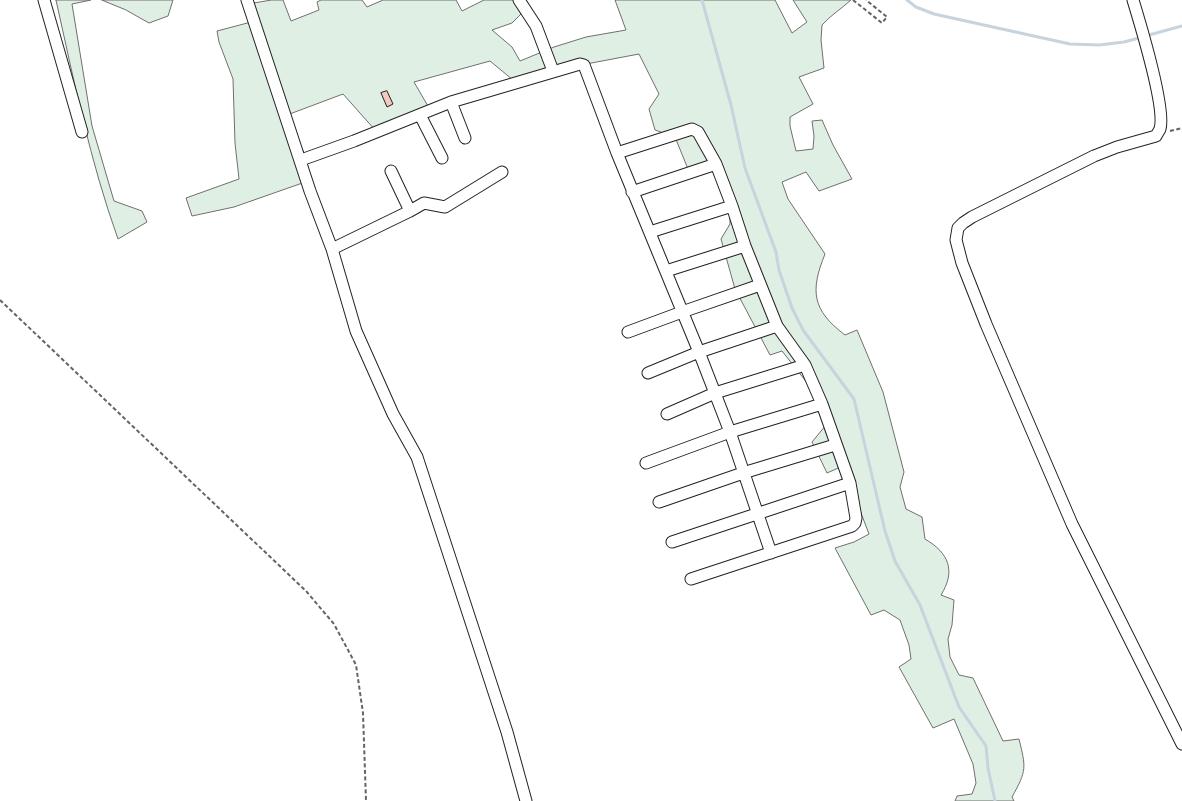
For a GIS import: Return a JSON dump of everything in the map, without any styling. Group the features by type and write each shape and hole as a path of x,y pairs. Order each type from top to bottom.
{"street":[{"path":"44,0 82,132"},
{"path":"247,0 332,249 356,331 394,414 418,457 507,732 526,801"},
{"path":"519,0 536,26 553,71"},
{"path":"1133,0 1144,34 1159,102 1161,128 1156,136 1117,147 1094,156 972,218 958,228 956,240 962,263 986,324 1072,524 1182,744"},
{"path":"301,160 451,102 553,71 580,64 585,66 632,192 666,271 730,432 771,553"},
{"path":"451,102 465,138"},
{"path":"420,115 442,158"},
{"path":"617,153 694,129 698,132 716,164 745,246 777,326 805,365 822,404 850,483 856,518 854,525 691,579"},
{"path":"632,192 716,164"},
{"path":"391,171 410,211"},
{"path":"332,249 424,203 446,207 502,172"},
{"path":"650,232 732,206"},
{"path":"666,271 745,246"},
{"path":"628,332 760,285"},
{"path":"648,373 699,352 777,326"},
{"path":"667,414 715,393 805,365"},
{"path":"646,463 730,432 822,404"},
{"path":"658,502 835,444"},
{"path":"672,542 850,483"}],"path":[{"path":"853,0 882,23 888,17 866,0"},
{"path":"0,300 306,591 334,624 356,666 363,713 366,801"}],"green space":[{"path":"56,0 91,0 72,4 92,126 114,201 142,211 147,222 118,239 91,150"},
{"path":"102,0 173,0 168,16 149,23 126,10"},
{"path":"283,0 291,21 319,10 317,2 321,0 362,0 367,7 383,0 456,0 462,11 484,0 517,0 524,11 512,23 492,30 512,47 520,61 554,47 586,37 626,30 615,0 775,0 792,33 807,22 793,0 851,0 822,25 821,40 824,68 799,77 813,104 790,117 790,126 796,151 813,149 812,121 822,120 833,145 852,179 819,191 806,172 782,182 788,199 825,254 820,267 816,289 820,308 834,326 845,335 857,330 883,392 904,472 900,487 906,509 922,517 925,539 940,550 948,563 948,578 941,595 954,600 952,625 948,639 950,657 959,675 973,678 1003,741 1019,739 1024,769 1012,797 1014,801 955,801 957,796 972,794 976,783 973,764 954,719 933,728 899,667 911,659 909,645 900,620 884,610 871,615 835,548 854,542 869,534 843,466 827,473 812,442 831,419 812,389 782,351 770,355 735,289 721,239 730,224 730,199 715,172 688,169 675,137 655,130 649,109 659,94 639,54 528,75 513,80 490,61 414,82 432,113 376,131 343,94 287,115 292,132 305,154 311,180 234,207 192,216 186,198 239,179 235,143 233,79 219,42 217,31 255,21 250,4"}],"building":[{"path":"387,91 393,104 387,107 381,93"}],"waterway":[{"path":"702,0 731,105 745,168 776,252 779,270 792,308 803,330 854,399 885,531 895,561 920,605 959,707 986,746 988,768 995,801"},
{"path":"907,0 916,7 934,14 1070,44 1099,45 1139,38"},
{"path":"1149,35 1182,26"}]}
